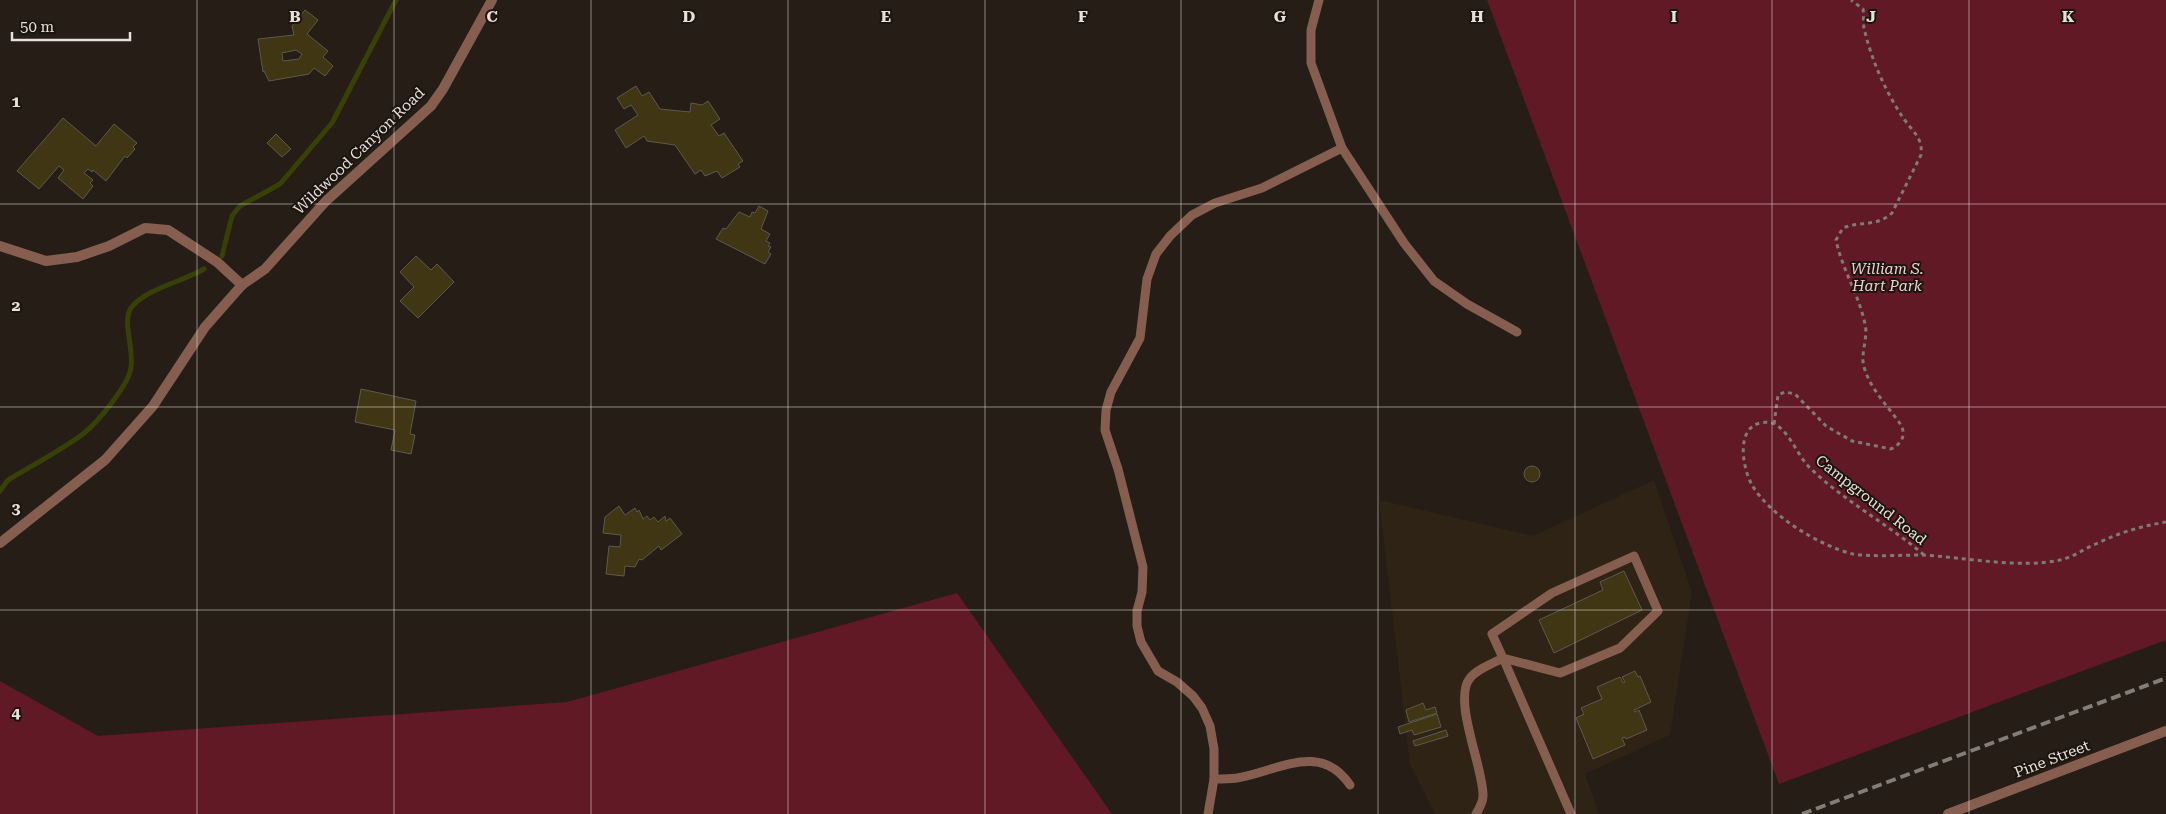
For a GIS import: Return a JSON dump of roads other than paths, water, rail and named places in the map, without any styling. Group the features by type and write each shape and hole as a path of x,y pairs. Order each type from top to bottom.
{"street":[{"name":"Wildwood Canyon Road","path":"0,543 82,480 128,436 154,406 205,327 242,285 265,270 326,201 431,106 444,89 492,0"},
{"path":"0,246 46,261 76,257 109,246 145,228 168,230 216,262 242,285"},
{"name":"Pine Street","path":"1948,814 2166,731"}],"lane":[{"path":"1319,0 1311,30 1311,64 1342,148 1404,243 1434,281 1467,304 1516,332"},
{"path":"1208,814 1214,779 1214,749 1210,726 1202,708 1177,682 1158,671 1141,642 1137,626 1143,567 1118,469 1105,430 1106,410 1111,392 1140,338 1147,279 1156,254 1170,236 1192,215 1215,203 1262,188 1342,148"},
{"path":"1476,814 1483,797 1469,734 1464,695 1468,680 1477,672 1502,658 1560,673 1620,648 1658,610 1634,556 1552,593 1492,634 1502,658 1571,814"},
{"path":"1214,779 1236,778 1306,760 1326,764 1342,774 1350,785"}],"waterway":[{"path":"222,256 232,216 240,206 280,184 332,123 396,0"},
{"path":"0,491 8,480 83,434 104,413 119,393 125,384 131,367 128,320 131,308 137,301 155,290 204,269"}],"railway":[{"path":"1802,814 2166,678"}],"park label":[{"name":"William S. Hart Park","path":"1887,278"}]}
